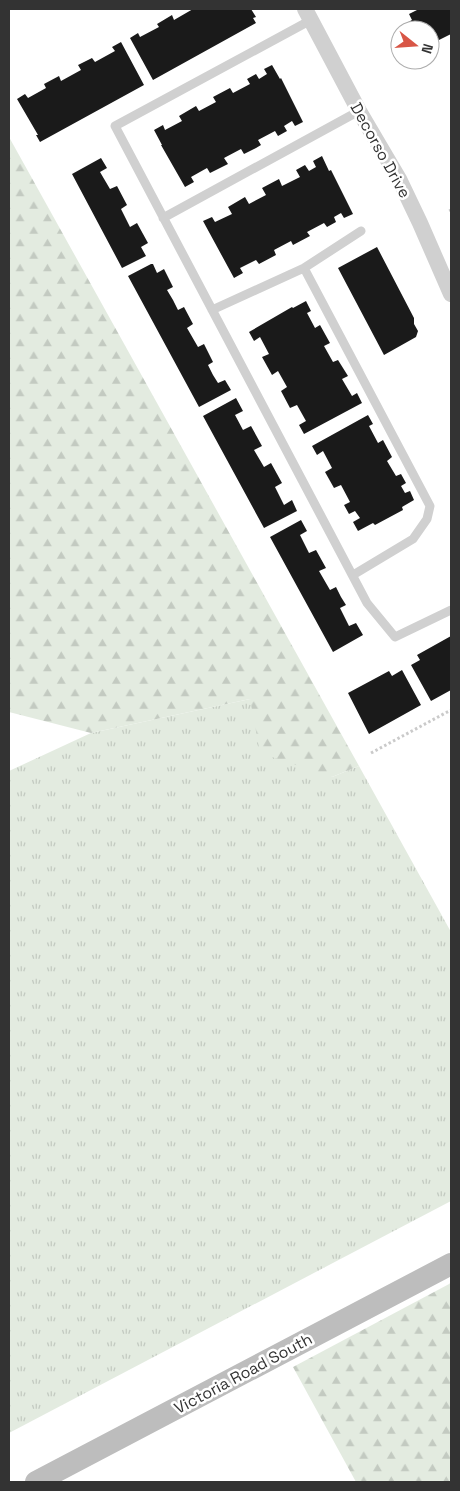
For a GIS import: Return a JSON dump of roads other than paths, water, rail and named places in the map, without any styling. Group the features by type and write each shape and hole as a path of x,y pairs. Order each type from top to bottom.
{"main road":[{"name":"Victoria Road South","path":"36,1482 451,1264"}],"street":[{"name":"Decorso Drive","path":"308,14 359,111 399,179 451,294"}],"lane":[{"path":"308,14 115,126 367,603 395,637 451,610"},
{"path":"163,218 359,111"},
{"path":"212,310 304,268 361,231"},
{"path":"304,268 430,506 427,519 413,539 353,575"}]}
